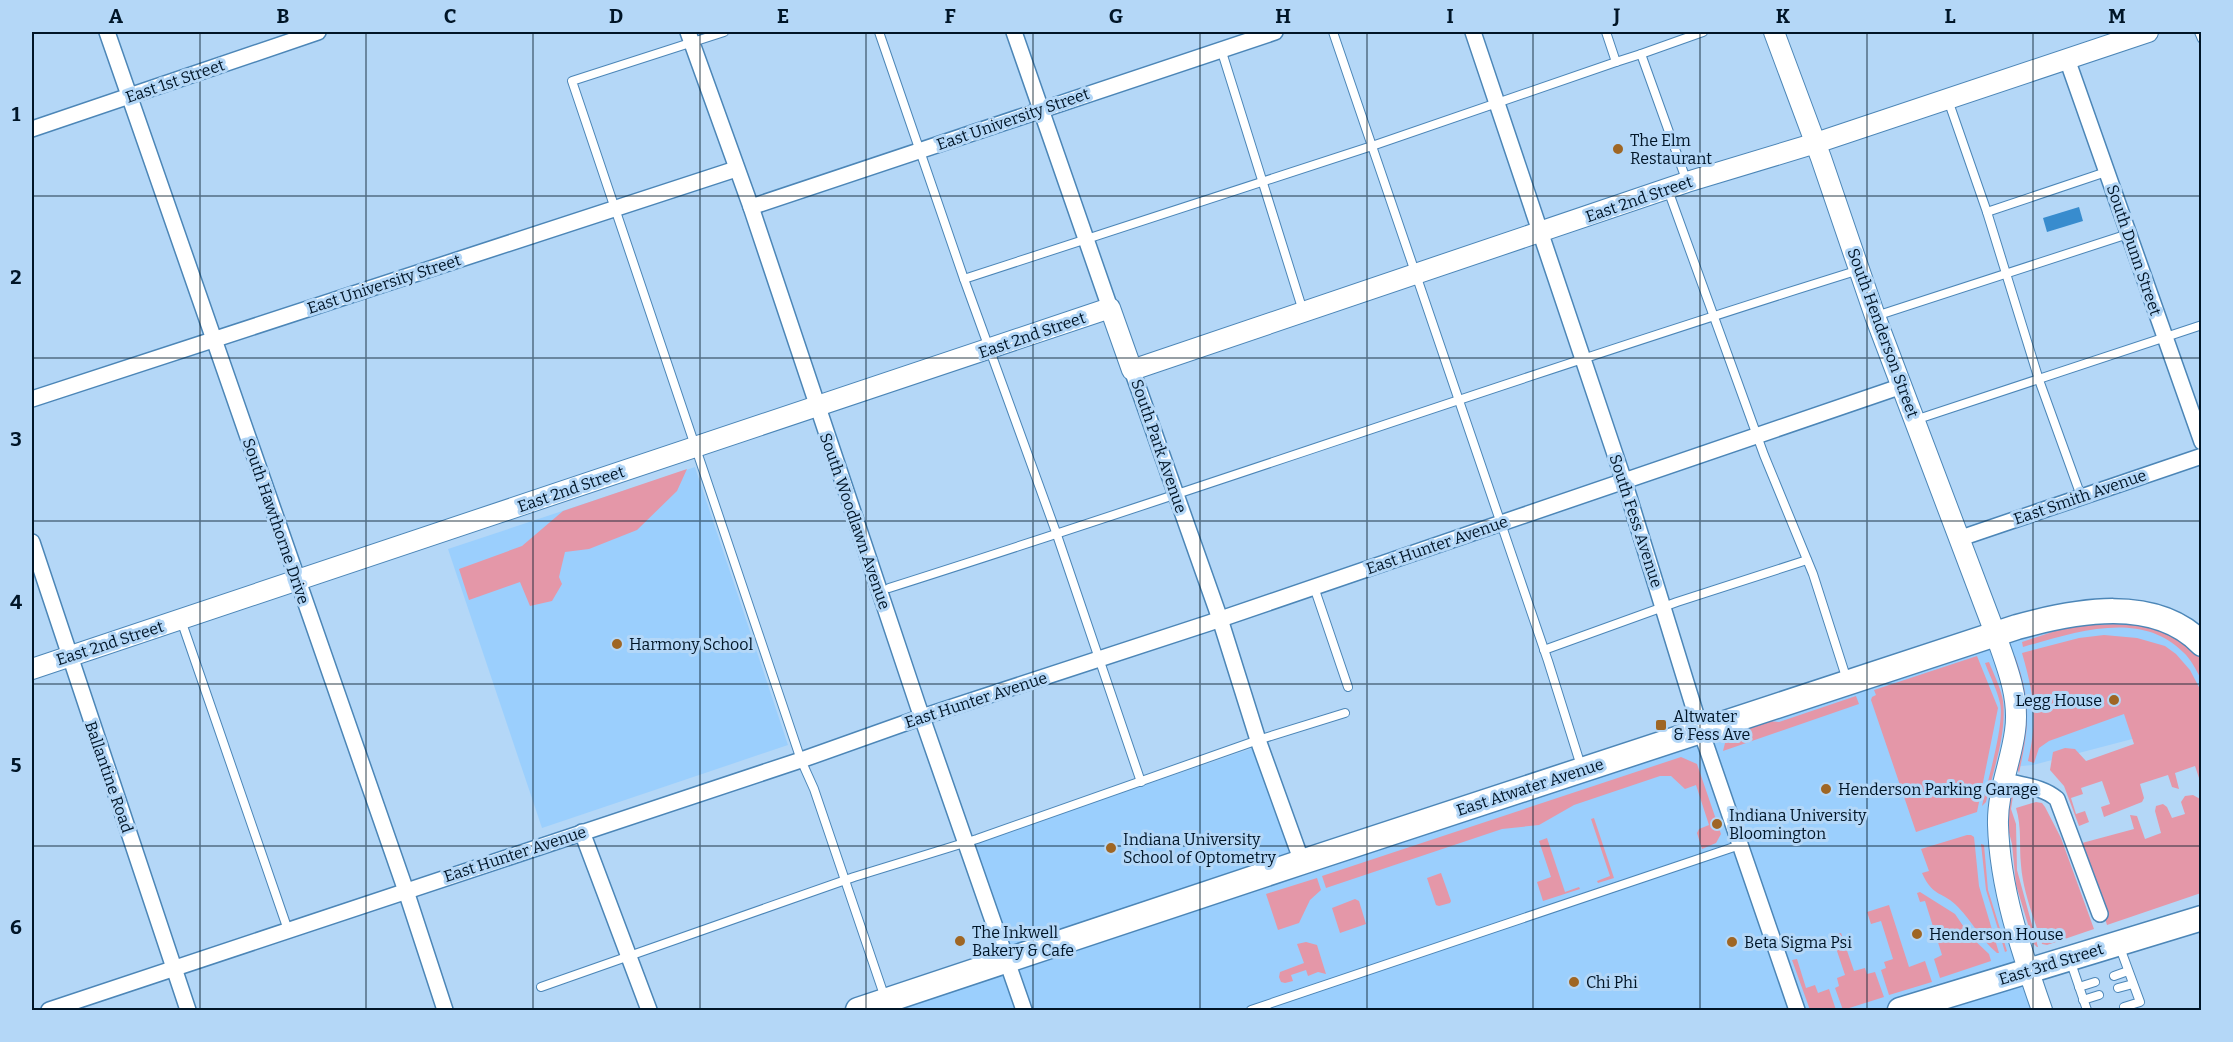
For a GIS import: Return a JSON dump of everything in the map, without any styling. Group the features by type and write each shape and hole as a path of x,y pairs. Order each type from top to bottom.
{"main road":[{"name":"East Atwater Avenue","path":"858,1011 1995,633 2055,617 2090,612 2125,612 2167,619 2192,634 2202,644"},
{"name":"East 3rd Street","path":"1900,1011 2202,918"}],"street":[{"name":"South Hawthorne Drive","path":"107,32 406,891 445,1011"},
{"name":"East 1st Street","path":"32,129 318,32"},
{"name":"South Park Avenue","path":"1014,32 1220,619 1258,740 1302,862"},
{"name":"East University Street","path":"751,207 1275,32"},
{"name":"South Fess Avenue","path":"1473,32 1624,481 1701,731 1797,1011"},
{"name":"South Henderson Street","path":"1774,32 1816,143 1875,316 1995,633 2012,685 2017,708 2015,731 1999,803 1998,823 2002,876 2009,910 2042,1011"},
{"name":"East 2nd Street","path":"1132,370 1687,182 1816,143 2148,32"},
{"name":"South Woodlawn Avenue","path":"690,37 751,207 816,406 1024,1011"},
{"name":"South Dunn Street","path":"2067,59 2202,442"},
{"name":"East University Street","path":"32,399 736,169"},
{"name":"East 2nd Street","path":"32,669 1110,308"},
{"name":"East Hunter Avenue","path":"49,1011 801,760 922,717 1100,660 1902,386"},
{"name":"East Smith Avenue","path":"1958,539 2202,456"},
{"name":"Ballantine Road","path":"32,542 188,1011"},
{"path":"2004,780 2021,786 2047,790 2057,799 2100,914"},
{"path":"582,832 649,1011"}],"lane":[{"path":"724,32 690,37 572,81 801,760 814,789 886,1001"},
{"path":"879,32 964,279 1058,535 1141,782"},
{"path":"1333,32 1544,650 1582,770"},
{"path":"1606,32 1616,62"},
{"path":"964,279 1372,146 1703,32"},
{"path":"2199,32 2202,39"},
{"path":"1221,50 1303,311"},
{"path":"1641,54 1687,182"},
{"path":"1947,99 1987,212 2039,380 2081,496"},
{"path":"1987,212 2106,172"},
{"path":"1668,189 1764,455 1807,561 1848,682"},
{"path":"1875,316 2128,234"},
{"path":"889,588 1058,535 1582,359 1860,270"},
{"path":"1914,420 2202,325"},
{"path":"1544,650 1807,561"},
{"path":"1314,587 1348,687"},
{"path":"181,619 288,930"},
{"path":"541,987 846,880 965,843 1258,740 1345,713"},
{"path":"1251,1011 1740,845"},
{"path":"2118,944 2140,1002 2124,1007"},
{"path":"2070,958 2087,1011"},
{"path":"2114,976 2128,971"},
{"path":"2079,987 2095,982"},
{"path":"2118,988 2133,984"},
{"path":"2083,1000 2099,995"}],"shaded area":[{"path":"2079,207 2083,221 2047,232 2043,218"},
{"name":"Harmony School","path":"695,467 788,745 542,828 448,549"},
{"path":"687,469 677,491 637,530 589,549 565,552 559,577 562,584 552,601 530,606 520,582 469,600 459,569 522,546 563,511"},
{"name":"Indiana University Bloomington","path":"2115,624 2148,626 2201,660 2201,721 2033,765 1999,768 1990,851 1996,896 2008,940 2033,1010 880,1010 1014,966 972,844 1253,748 1296,872 2036,630"},
{"path":"2115,624 2148,626 2173,634 2193,650 2201,660 2201,679 2183,652 2166,639 2147,631 2106,628 2084,631 2023,647 2022,642 2070,626"},
{"path":"2104,635 2137,638 2165,646 2176,654 2190,670 2201,691 2201,784 2195,766 2175,773 2179,789 2172,787 2168,775 2140,784 2144,798 2142,802 2104,817 2101,807 2110,804 2102,781 2081,788 2083,794 2071,798 2076,814 2085,811 2089,822 2079,826 2064,786 2050,770 2053,752 2065,748 2075,749 2086,761 2134,744 2124,714 2049,741 2039,748 2034,763 2028,761 2034,719 2022,653 2079,638"},
{"path":"1977,656 1998,708 1977,812 1916,832 1871,700 1876,695 1874,690"},
{"path":"2015,656 2024,688 2027,714 2027,728 2019,773 2016,765 2011,657"},
{"path":"1989,662 2001,691 2004,714 1999,752 1986,802 1982,806 1998,738 2001,712 1997,693 1985,663"},
{"path":"1856,696 1859,704 1723,751 1727,735 1767,721 1779,722"},
{"path":"1681,757 1697,764 1721,834 1716,843 1702,849 1697,833 1699,829 1709,825 1696,785 1685,789 1671,776 1660,776 1574,805 1539,825 1502,829 1326,888 1322,876"},
{"path":"2193,795 2202,800 2201,893 2107,925 2082,843 2134,829 2130,815 2137,816 2145,839 2161,833 2155,811 2156,806 2163,804 2167,807 2172,818 2185,814 2181,802 2185,796"},
{"path":"2013,796 2011,809 2016,824 2017,870 2038,947 2034,944 2016,885 2012,844 2005,817 2009,799"},
{"path":"2036,802 2042,803 2045,807 2061,838 2094,929 2047,945 2042,944 2024,885 2016,808"},
{"path":"1594,818 1614,878 1598,883 1597,881 1610,876 1591,819"},
{"path":"1967,835 1974,837 1979,886 1999,953 1985,942 1953,902 1930,887 1922,873 1929,871 1921,849"},
{"path":"1547,838 1565,892 1579,887 1580,889 1543,901 1537,882 1551,877 1539,841"},
{"path":"1981,844 1984,845 1988,890 2007,951 2005,952 1986,890"},
{"path":"1441,873 1451,901 1439,906 1436,905 1427,878"},
{"path":"1317,878 1321,890 1310,900 1299,923 1278,930 1266,894"},
{"path":"1920,892 1955,914 1970,936 1989,954 1991,961 1940,978 1934,959 1942,955 1925,901 1920,902 1917,893"},
{"path":"1355,899 1359,901 1366,924 1340,933 1332,908"},
{"path":"1889,905 1909,967 1925,961 1932,982 1889,995 1881,970 1886,968 1884,962 1893,959 1881,921 1871,924 1867,912"},
{"path":"1841,933 1854,971 1865,968 1867,974 1875,972 1884,997 1843,1010 1835,988 1839,986 1837,978 1845,975 1832,936"},
{"path":"1306,942 1317,945 1326,974 1318,972 1308,976 1306,970 1291,975 1293,981 1281,982 1280,972 1304,963 1297,944"},
{"path":"1797,959 1806,988 1815,985 1818,993 1829,989 1836,1010 1810,1010 1792,960"}],"place":[{"name":"The Elm Restaurant","path":"1618,149"},
{"name":"Harmony School","path":"617,644"},
{"name":"Legg House","path":"2114,700"},
{"name":"Altwater & Fess Ave","path":"1661,725"},
{"name":"Henderson Parking Garage","path":"1826,789"},
{"name":"Indiana University Bloomington","path":"1717,824"},
{"name":"Indiana University School of Optometry","path":"1111,848"},
{"name":"Henderson House","path":"1917,934"},
{"name":"The Inkwell Bakery & Cafe","path":"960,941"},
{"name":"Beta Sigma Psi","path":"1732,942"},
{"name":"Chi Phi","path":"1574,982"}]}
